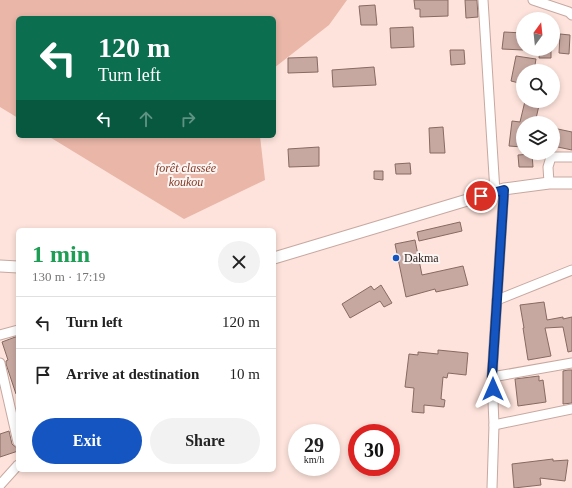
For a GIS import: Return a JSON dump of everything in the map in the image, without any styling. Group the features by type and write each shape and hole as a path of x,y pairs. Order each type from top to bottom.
{"street":[{"path":"483,0 499,191 497,300 492,377 494,425 492,488"},
{"path":"533,0 569,12 572,15"},
{"path":"549,182 548,166 551,157 572,157"},
{"path":"276,257 499,191 549,182 572,183"},
{"path":"0,266 16,267"},
{"path":"497,300 572,270"},
{"path":"0,335 16,331"},
{"path":"492,377 572,362"},
{"path":"0,364 16,433"},
{"path":"494,425 572,409"},
{"path":"0,485 16,467"}],"green space":[{"path":"0,0 347,0 329,25 276,66 276,16 16,16 16,117 0,107"},
{"name":"forêt classée koukou","path":"51,138 260,138 265,180 184,219"}],"building":[{"path":"414,0 448,0 448,16 420,17 420,9 415,9"},
{"path":"465,0 477,0 478,17 466,18"},
{"path":"375,5 377,25 361,25 359,6"},
{"path":"413,27 414,47 391,48 390,28"},
{"path":"504,32 516,33 516,50 502,49"},
{"path":"560,34 570,35 569,54 560,53"},
{"path":"450,50 464,50 465,64 451,65"},
{"path":"516,56 536,59 535,64 516,64 516,82 511,81"},
{"path":"539,56 551,56 551,58 539,58"},
{"path":"317,57 318,72 288,73 288,58"},
{"path":"374,67 376,85 333,87 332,70"},
{"path":"523,108 538,108 537,116 521,116"},
{"path":"512,121 516,122 516,146 509,146"},
{"path":"443,127 445,153 430,153 429,128"},
{"path":"560,129 572,132 572,150 560,147"},
{"path":"319,147 319,166 289,167 288,149"},
{"path":"518,160 532,160 533,167 519,167"},
{"path":"410,163 411,174 396,174 395,164"},
{"path":"374,171 383,171 383,180 374,179"},
{"path":"460,222 462,231 419,241 417,232"},
{"path":"415,240 422,275 463,266 468,285 436,292 435,289 406,297 395,244"},
{"path":"381,285 392,303 384,307 380,301 350,318 342,304 371,286 374,290"},
{"path":"544,302 547,320 572,317 572,351 568,352 563,327 545,328 551,356 528,360 520,305"},
{"path":"16,337 16,394 6,364 6,361 8,360 2,342"},
{"path":"438,350 468,353 466,375 448,373 447,378 443,377 441,399 445,400 444,407 424,405 424,413 412,412 414,388 405,387 409,354 418,355 418,352 438,354"},
{"path":"572,370 572,403 563,404 563,371"},
{"path":"539,376 539,381 543,380 546,402 518,406 515,379"},
{"path":"9,431 12,444 16,447 16,452 0,457 0,434"},
{"path":"553,459 553,461 568,460 565,481 540,478 541,485 514,488 512,464"}],"place":[{"name":"Dakma","path":"396,258"}],"route":[{"path":"481,196 504,190 492,377 493,389"}]}
